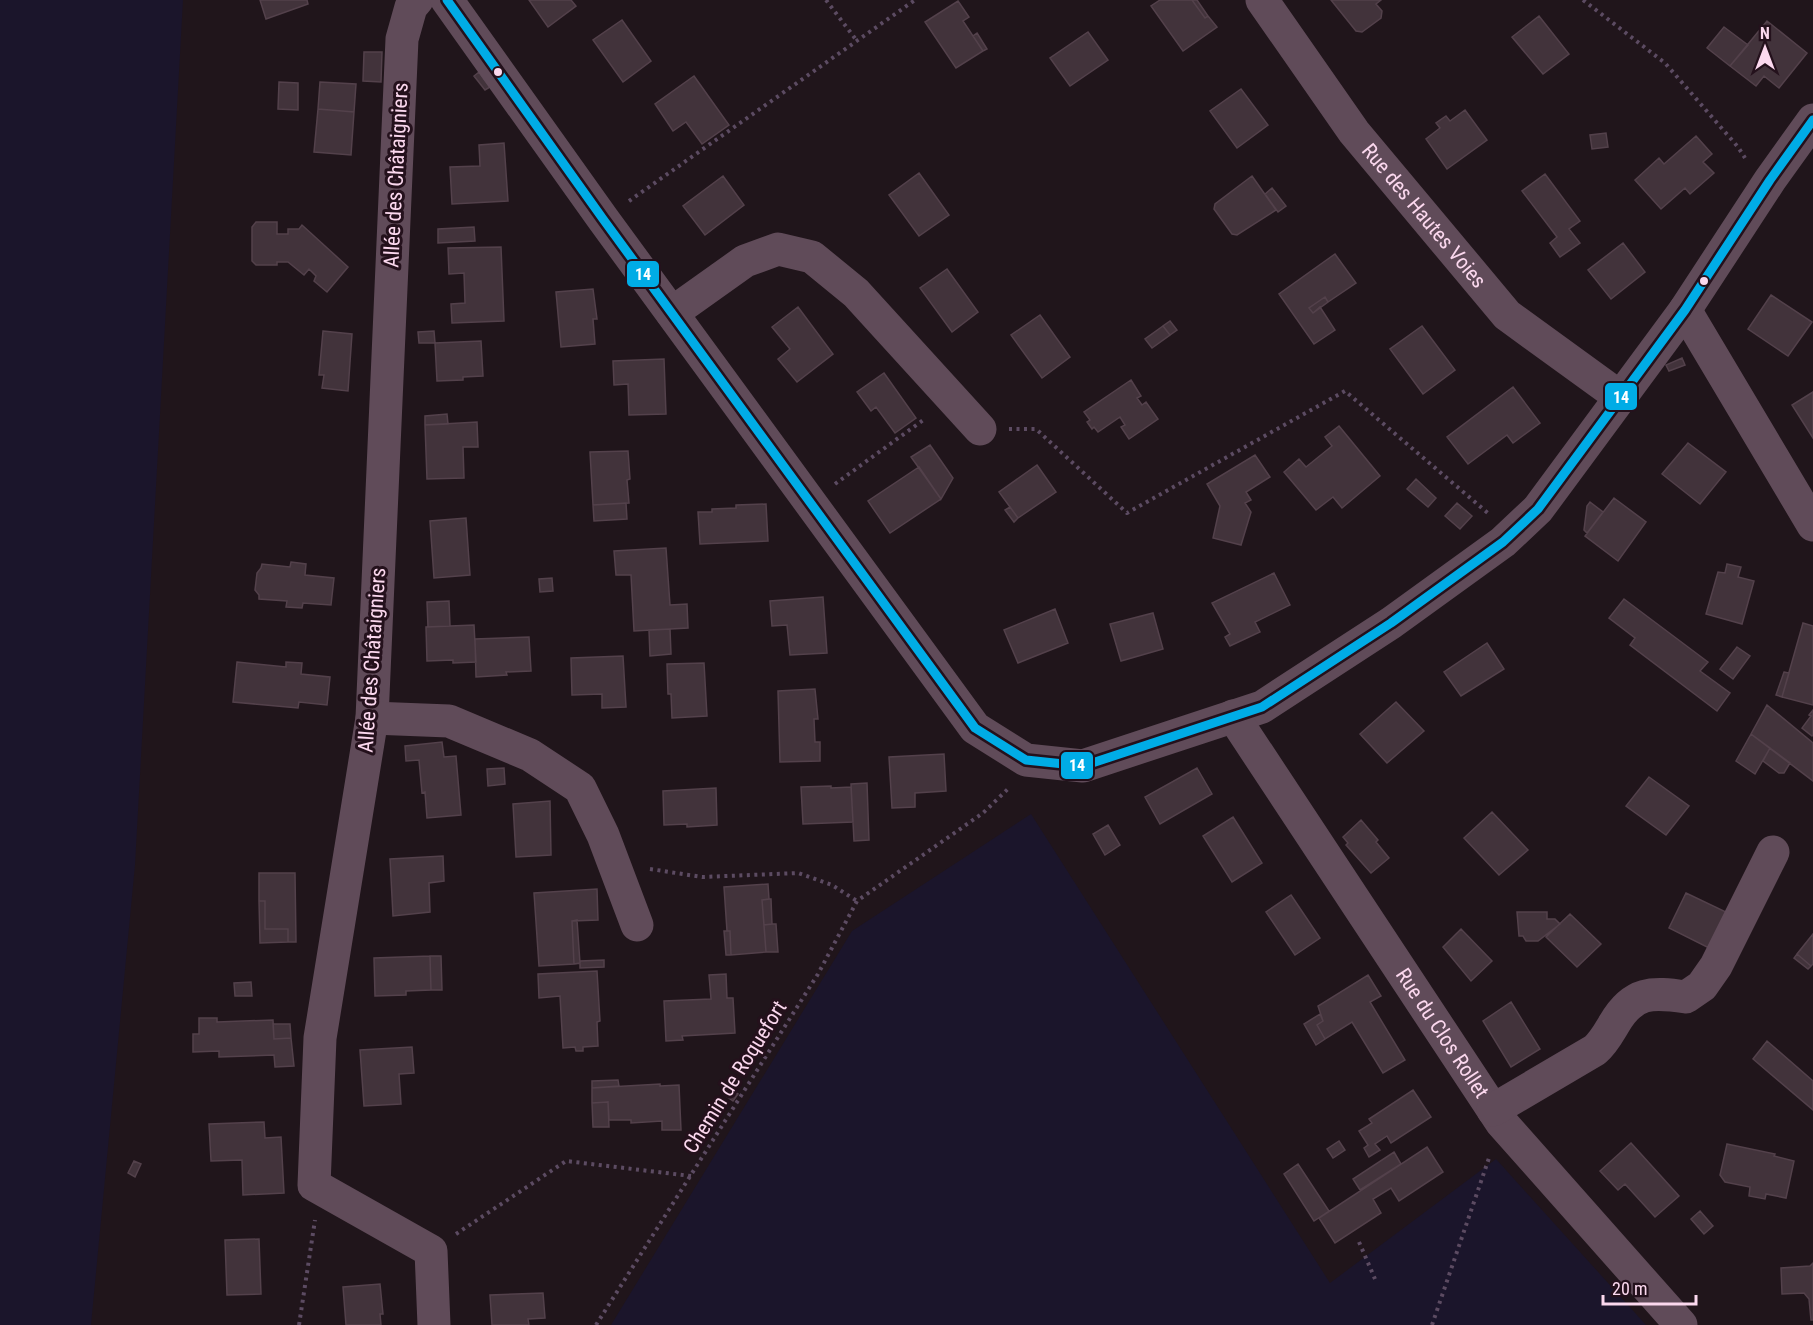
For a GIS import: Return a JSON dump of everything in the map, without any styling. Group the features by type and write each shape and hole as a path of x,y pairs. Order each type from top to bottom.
{"street":[{"name":"Allée des Châtaigniers","path":"325,1191 314,1185 320,1038 372,717 402,39 411,7 417,0"},
{"path":"447,0 603,219 975,728 1026,760 1083,766 1262,707 1391,623 1512,534 1538,509 1685,310 1770,180 1813,120"},
{"name":"Rue des Hautes Voies","path":"1262,0 1354,132 1508,315 1620,397"},
{"path":"672,313 745,261 778,249 812,257 856,292 980,429"},
{"path":"1685,310 1813,525"},
{"name":"Rue du Clos Rollet","path":"1233,716 1497,1116 1681,1325"},
{"path":"372,717 449,721 530,755 580,788 603,835 637,925"},
{"path":"1497,1116 1595,1050 1605,1040 1624,1008 1637,998 1657,993 1686,997 1702,986 1716,966 1773,852"},
{"path":"325,1191 431,1251 434,1325"}],"path":[{"path":"826,0 857,41"},
{"path":"603,219 915,0"},
{"path":"1583,0 1665,63 1738,147 1750,167 1770,180"},
{"path":"980,429 1036,429 1127,513 1345,391 1512,534"},
{"path":"810,501 953,399"},
{"name":"Chemin de Roquefort","path":"431,1251 566,1161 691,1176 819,974 857,901 983,813 1010,788 1026,760"},
{"path":"614,864 702,877 798,873 832,885 857,901"},
{"path":"1432,1325 1497,1116"},
{"path":"597,1325 691,1176"},
{"path":"299,1325 314,1222 325,1191"},
{"path":"1359,1242 1375,1279"}],"shaded area":[{"path":"0,0 183,0 135,865 91,1325 0,1325"},
{"path":"1031,814 1330,1283 1496,1159 1646,1325 611,1325 852,931"}],"building":[{"path":"260,0 307,0 308,4 266,19"},
{"path":"529,0 571,0 576,6 548,27"},
{"path":"1160,0 1192,0 1205,18 1208,16 1217,27 1183,51 1151,6"},
{"path":"1192,0 1197,0 1208,16 1205,18"},
{"path":"1331,0 1381,0 1376,4 1382,11 1381,18 1362,32 1356,31"},
{"path":"958,1 969,17 963,21 983,51 956,68 925,22"},
{"path":"1539,16 1569,54 1543,74 1512,37"},
{"path":"622,20 651,61 623,82 593,40"},
{"path":"1767,21 1807,53 1779,88 1764,76 1756,86 1730,66"},
{"path":"1724,27 1748,45 1730,66 1707,48"},
{"path":"1088,32 1108,60 1070,86 1050,58"},
{"path":"977,33 987,49 983,51 973,36"},
{"path":"364,52 382,52 381,82 363,81"},
{"path":"479,72 490,87 485,90 474,76"},
{"path":"694,76 729,125 702,144 686,122 673,131 655,104"},
{"path":"279,82 298,83 298,110 278,109"},
{"path":"320,82 356,84 354,112 318,109"},
{"path":"1241,89 1268,125 1237,148 1210,111"},
{"path":"318,109 354,112 351,155 314,152"},
{"path":"1465,110 1487,140 1447,169 1426,139 1440,128 1436,123 1446,116 1450,121"},
{"path":"1606,133 1608,147 1592,149 1590,135"},
{"path":"1696,136 1712,154 1703,162 1714,173 1690,194 1685,188 1661,209 1635,180 1659,158 1664,164"},
{"path":"504,143 508,201 452,204 450,167 480,166 479,145"},
{"path":"919,173 949,215 919,236 889,195"},
{"path":"1545,174 1580,221 1569,229 1580,243 1560,257 1550,243 1557,237 1522,191"},
{"path":"723,176 744,205 705,235 683,206"},
{"path":"1252,176 1276,210 1237,235 1232,234 1214,209 1215,204"},
{"path":"1272,188 1286,206 1278,212 1265,194"},
{"path":"256,222 277,222 277,234 288,234 288,229 299,229 302,225 348,267 327,292 314,281 316,276 309,269 304,275 288,262 277,262 277,265 256,265 252,261 252,227"},
{"path":"474,227 475,241 438,243 438,229"},
{"path":"1623,243 1645,272 1611,299 1588,270"},
{"path":"501,247 504,321 452,323 451,304 465,303 464,273 449,274 448,248"},
{"path":"1335,254 1356,283 1328,302 1325,297 1309,308 1313,313 1320,307 1335,330 1314,344 1279,294"},
{"path":"947,269 978,312 952,332 920,288"},
{"path":"593,289 597,319 593,319 595,344 561,347 556,292"},
{"path":"1771,295 1812,322 1788,356 1748,329"},
{"path":"1325,297 1328,302 1313,313 1309,308"},
{"path":"798,307 833,354 797,382 778,359 790,349 772,327"},
{"path":"1040,315 1070,357 1042,378 1011,335"},
{"path":"1170,321 1177,330 1170,335 1163,326"},
{"path":"1163,326 1170,335 1152,348 1145,339"},
{"path":"1422,326 1455,370 1423,394 1390,349"},
{"path":"323,331 352,334 348,391 322,388 324,375 319,375"},
{"path":"434,331 435,343 419,343 418,332"},
{"path":"481,341 483,376 463,377 463,380 437,381 435,343"},
{"path":"1682,358 1685,365 1669,371 1666,365"},
{"path":"664,359 666,414 629,415 628,384 614,385 613,361"},
{"path":"884,373 916,418 895,433 876,407 871,411 857,392"},
{"path":"1131,380 1141,396 1137,398 1142,405 1146,402 1158,419 1129,439 1121,427 1125,425 1120,417 1098,432 1094,427 1092,429 1087,422 1090,420 1084,412"},
{"path":"1513,387 1540,423 1513,443 1507,435 1468,464 1447,437"},
{"path":"1813,392 1813,438 1792,405"},
{"path":"447,414 448,424 425,425 425,416"},
{"path":"477,422 478,447 463,447 464,478 427,479 425,425"},
{"path":"1339,426 1380,476 1342,508 1333,497 1316,510 1284,472 1299,459 1306,467 1332,446 1325,437"},
{"path":"1688,443 1726,472 1700,504 1662,474"},
{"path":"930,445 953,478 941,499 911,457"},
{"path":"628,451 629,503 593,505 590,452"},
{"path":"1255,455 1270,477 1246,492 1251,500 1245,503 1251,512 1241,545 1213,538 1220,506 1207,484"},
{"path":"1037,465 1056,492 1018,518 999,492"},
{"path":"919,467 941,499 890,533 868,501"},
{"path":"1416,479 1436,498 1428,507 1407,489"},
{"path":"1614,498 1646,522 1618,561 1585,536"},
{"path":"1590,502 1603,512 1587,533 1584,530 1587,506"},
{"path":"626,503 627,519 594,521 593,505"},
{"path":"1457,503 1472,516 1460,529 1445,516"},
{"path":"766,504 768,541 700,544 698,512 736,508 736,505"},
{"path":"1010,507 1018,518 1014,522 1005,510"},
{"path":"466,518 470,575 434,578 430,521"},
{"path":"666,548 670,605 687,604 688,628 634,631 631,575 616,575 614,551"},
{"path":"291,562 306,564 305,575 334,578 331,605 303,603 302,608 286,607 287,601 259,599 255,590 257,573 262,564 290,567"},
{"path":"1727,564 1741,567 1738,577 1754,581 1742,624 1706,614 1718,572 1725,573"},
{"path":"1274,573 1290,605 1255,622 1260,632 1230,646 1225,637 1230,634 1212,603"},
{"path":"552,578 553,591 540,592 539,579"},
{"path":"823,597 827,653 790,655 787,625 772,626 770,601"},
{"path":"1624,599 1708,662 1700,671 1730,693 1717,711 1630,645 1635,638 1609,618"},
{"path":"449,601 450,626 428,627 427,602"},
{"path":"1055,609 1068,643 1018,663 1004,630"},
{"path":"1153,613 1163,649 1121,661 1110,624"},
{"path":"1803,623 1813,626 1813,705 1782,697"},
{"path":"474,625 476,662 427,661 426,627"},
{"path":"670,629 671,654 650,656 649,630"},
{"path":"529,637 531,671 476,677 475,639"},
{"path":"1487,643 1504,669 1461,696 1444,672"},
{"path":"1737,647 1750,656 1733,679 1720,669"},
{"path":"623,656 626,707 602,708 602,694 572,695 571,658"},
{"path":"237,662 286,667 286,662 302,663 301,674 330,677 327,705 299,702 298,708 233,702"},
{"path":"704,663 707,716 672,718 667,664"},
{"path":"1784,672 1789,673 1782,697 1776,695"},
{"path":"815,689 818,719 814,719 815,742 820,742 820,761 780,762 778,691"},
{"path":"1396,702 1424,731 1387,763 1360,734"},
{"path":"1767,705 1813,743 1813,781 1751,734"},
{"path":"1813,710 1813,735 1812,736 1802,728"},
{"path":"1751,734 1770,748 1755,774 1736,761"},
{"path":"442,742 444,757 456,756 461,815 427,818 419,760 406,761 405,746"},
{"path":"1770,748 1790,763 1784,773 1779,773 1763,761"},
{"path":"944,754 946,791 915,793 915,807 892,808 889,757"},
{"path":"504,768 505,784 488,786 487,769"},
{"path":"1197,768 1212,794 1160,824 1145,797"},
{"path":"1649,777 1689,806 1666,835 1626,806"},
{"path":"867,783 869,840 854,841 851,784"},
{"path":"831,786 831,788 851,787 853,822 803,824 801,787"},
{"path":"716,788 717,825 687,827 687,824 664,825 663,791"},
{"path":"550,801 551,855 516,857 513,804"},
{"path":"1492,812 1528,850 1499,875 1464,838"},
{"path":"1233,817 1262,863 1232,882 1203,836"},
{"path":"1361,820 1378,840 1376,842 1389,858 1371,873 1346,845 1348,843 1343,837"},
{"path":"1108,825 1120,845 1105,855 1093,834"},
{"path":"443,856 444,881 429,883 430,912 393,916 390,859"},
{"path":"259,873 295,873 296,942 288,942 288,929 265,929 265,901 259,901"},
{"path":"768,884 769,899 762,900 766,952 731,955 724,887"},
{"path":"597,889 598,920 572,921 574,964 539,966 534,893"},
{"path":"1686,893 1726,912 1709,948 1669,928"},
{"path":"1291,895 1320,938 1295,955 1266,912"},
{"path":"771,899 772,924 764,925 762,900"},
{"path":"259,901 265,901 265,929 288,929 288,942 260,943"},
{"path":"1517,912 1547,912 1547,919 1555,919 1560,924 1538,941 1526,941 1523,936 1519,936"},
{"path":"1570,914 1601,944 1577,967 1546,937"},
{"path":"577,920 580,963 574,964 572,921"},
{"path":"776,924 778,952 766,952 764,925"},
{"path":"1461,929 1492,961 1471,981 1443,947"},
{"path":"724,931 730,931 731,955 726,955"},
{"path":"1813,934 1813,964 1811,966 1797,954"},
{"path":"1797,954 1811,966 1808,969 1794,958"},
{"path":"430,956 441,956 442,990 431,990"},
{"path":"430,956 431,990 406,991 406,995 375,996 374,958"},
{"path":"604,960 604,967 580,968 580,961"},
{"path":"597,971 600,1021 597,1022 598,1046 583,1047 583,1051 576,1051 575,1047 563,1048 560,996 539,998 538,974"},
{"path":"726,974 727,998 733,998 735,1033 682,1036 683,1040 666,1041 664,1001 711,999 709,975"},
{"path":"1368,975 1381,996 1370,1002 1405,1060 1383,1073 1352,1022 1325,1039 1317,1025 1323,1021 1318,1006"},
{"path":"251,982 252,996 235,996 234,983"},
{"path":"1511,1002 1540,1049 1511,1067 1483,1021"},
{"path":"1320,1014 1323,1021 1317,1025 1325,1039 1316,1045 1304,1024"},
{"path":"199,1018 217,1018 217,1022 273,1020 274,1039 291,1038 294,1066 275,1067 274,1055 219,1057 219,1051 193,1052 193,1034 199,1034"},
{"path":"273,1024 290,1024 291,1038 274,1039"},
{"path":"1767,1041 1813,1081 1813,1110 1753,1059"},
{"path":"412,1047 414,1073 399,1074 401,1104 364,1106 360,1050"},
{"path":"618,1080 619,1086 592,1088 592,1081"},
{"path":"660,1084 660,1086 679,1085 681,1130 662,1130 662,1121 631,1123 631,1120 609,1120 608,1102 592,1103 592,1088"},
{"path":"727,1087 738,1094 733,1101 723,1094"},
{"path":"1413,1090 1431,1117 1391,1143 1387,1136 1375,1144 1380,1150 1369,1157 1364,1148 1368,1145 1359,1131 1372,1123 1369,1119"},
{"path":"608,1102 609,1127 593,1127 592,1103"},
{"path":"264,1122 265,1138 281,1137 284,1193 243,1195 242,1160 211,1161 209,1124"},
{"path":"1339,1141 1345,1150 1333,1158 1327,1149"},
{"path":"1631,1143 1679,1196 1655,1217 1625,1184 1618,1190 1600,1171"},
{"path":"1727,1144 1775,1154 1774,1156 1794,1161 1786,1198 1766,1194 1765,1199 1749,1196 1750,1187 1725,1182 1720,1175"},
{"path":"1427,1147 1443,1172 1399,1201 1391,1188 1373,1199 1381,1213 1335,1243 1319,1218"},
{"path":"1394,1152 1401,1164 1360,1190 1353,1179"},
{"path":"134,1161 141,1164 135,1177 128,1173"},
{"path":"1298,1164 1329,1211 1314,1221 1284,1174"},
{"path":"1700,1211 1713,1226 1704,1234 1691,1219"},
{"path":"259,1239 261,1294 227,1295 225,1240"},
{"path":"1813,1263 1813,1320 1811,1320 1809,1299 1804,1293 1782,1294 1781,1268 1810,1266"},
{"path":"380,1284 383,1314 380,1314 381,1325 346,1325 343,1287"},
{"path":"543,1293 545,1318 528,1319 529,1325 492,1325 490,1295"}],"transit line":[{"name":"14","path":"447,0 603,219 975,728 1026,760 1083,766 1262,707 1391,623 1503,542 1538,509 1685,310 1770,180 1813,120"}]}
